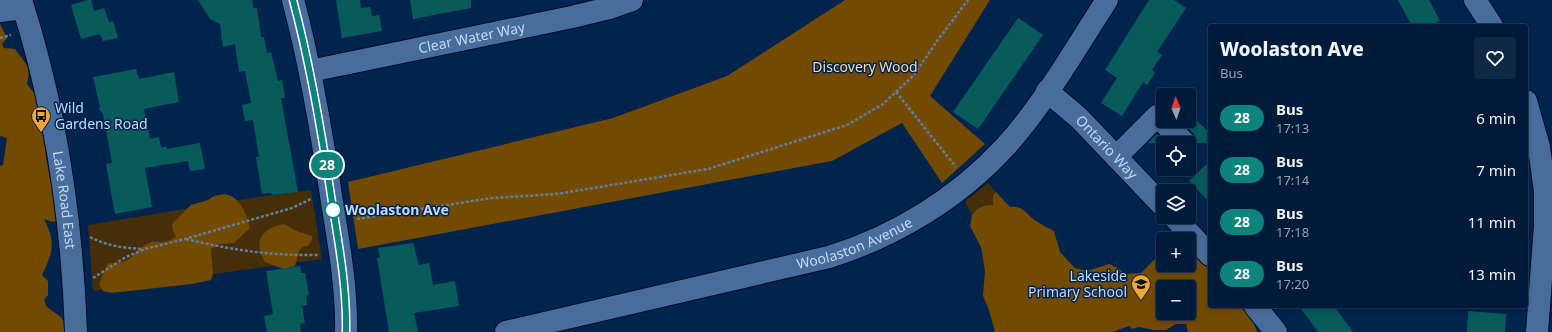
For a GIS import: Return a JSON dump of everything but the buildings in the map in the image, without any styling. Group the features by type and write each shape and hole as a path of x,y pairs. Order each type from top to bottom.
{"street":[{"path":"292,0 310,71 321,129 346,302 346,332"},
{"name":"Clear Water Way","path":"310,71 572,17 609,8 632,0"},
{"name":"Woolaston Avenue","path":"506,332 549,327 829,257 853,249 891,233 925,214 976,174 1005,147 1047,91 1107,0"},
{"path":"1475,0 1491,24"},
{"path":"0,11 22,4"},
{"name":"Lake Road East","path":"22,4 42,78 62,182 75,291 76,332"},
{"name":"Ontario Way","path":"1047,91 1079,118 1156,199"},
{"path":"1528,108 1539,147 1545,192 1545,225 1537,332"},
{"path":"1116,157 1157,116 1178,136"},
{"path":"1181,224 1208,250"},
{"path":"1257,308 1276,332"}],"path":[{"path":"354,220 492,198 558,194 708,169 847,125 883,104 914,75 937,41 968,0"},
{"path":"0,38 13,34"},
{"path":"896,92 958,169"},
{"path":"89,280 126,257 146,249 292,208 316,196"},
{"path":"85,234 102,244 123,248 146,249"},
{"path":"185,239 228,249 257,253 322,254"}],"shaded area":[{"path":"988,183 996,192 993,196 993,206 977,209 972,215 965,202"},
{"path":"311,190 322,259 93,291 88,225 244,199"}],"green space":[{"name":"Discovery Wood","path":"845,0 990,0 930,96 985,144 942,183 902,123 832,161 358,249 348,182 613,118 727,76"},
{"path":"0,24 7,38 2,44 4,48 15,49 27,65 29,73 27,84 35,94 40,105 36,115 44,127 46,157 51,184 59,187 60,220 53,222 44,219 52,241 52,247 49,260 42,275 48,281 48,295 44,300 47,307 61,317 66,325 65,332 0,332 0,166 3,165 7,138 0,136"},
{"path":"996,192 1010,207 1020,208 1025,211 1034,220 1054,231 1060,252 1075,268 1087,271 1109,264 1118,268 1125,274 1141,273 1156,258 1156,272 1196,272 1196,247 1208,253 1208,308 1242,308 1255,325 1257,332 1188,332 1186,324 1176,324 1166,330 1154,330 1139,327 1132,329 1129,326 1112,332 995,332 989,310 983,296 985,271 981,247 970,226 972,215 977,209 990,205 993,206 993,195"},
{"path":"225,194 239,202 245,212 250,228 234,243 220,244 211,249 213,274 211,280 192,284 111,293 103,291 99,284 108,263 123,262 128,260 145,245 154,242 166,242 176,237 172,224 191,205 208,200 214,196"},
{"path":"283,224 312,236 312,240 308,246 302,247 299,251 295,266 283,269 265,262 261,255 260,242 261,237 269,229"}],"bus line":[{"name":"28","path":"293,0 310,71 321,129 346,302 346,332"}],"place":[{"name":"Wild Gardens Road","path":"41,133"},
{"name":"Woolaston Ave","path":"333,210"},
{"name":"Lakeside Primary School","path":"1141,301"}]}
